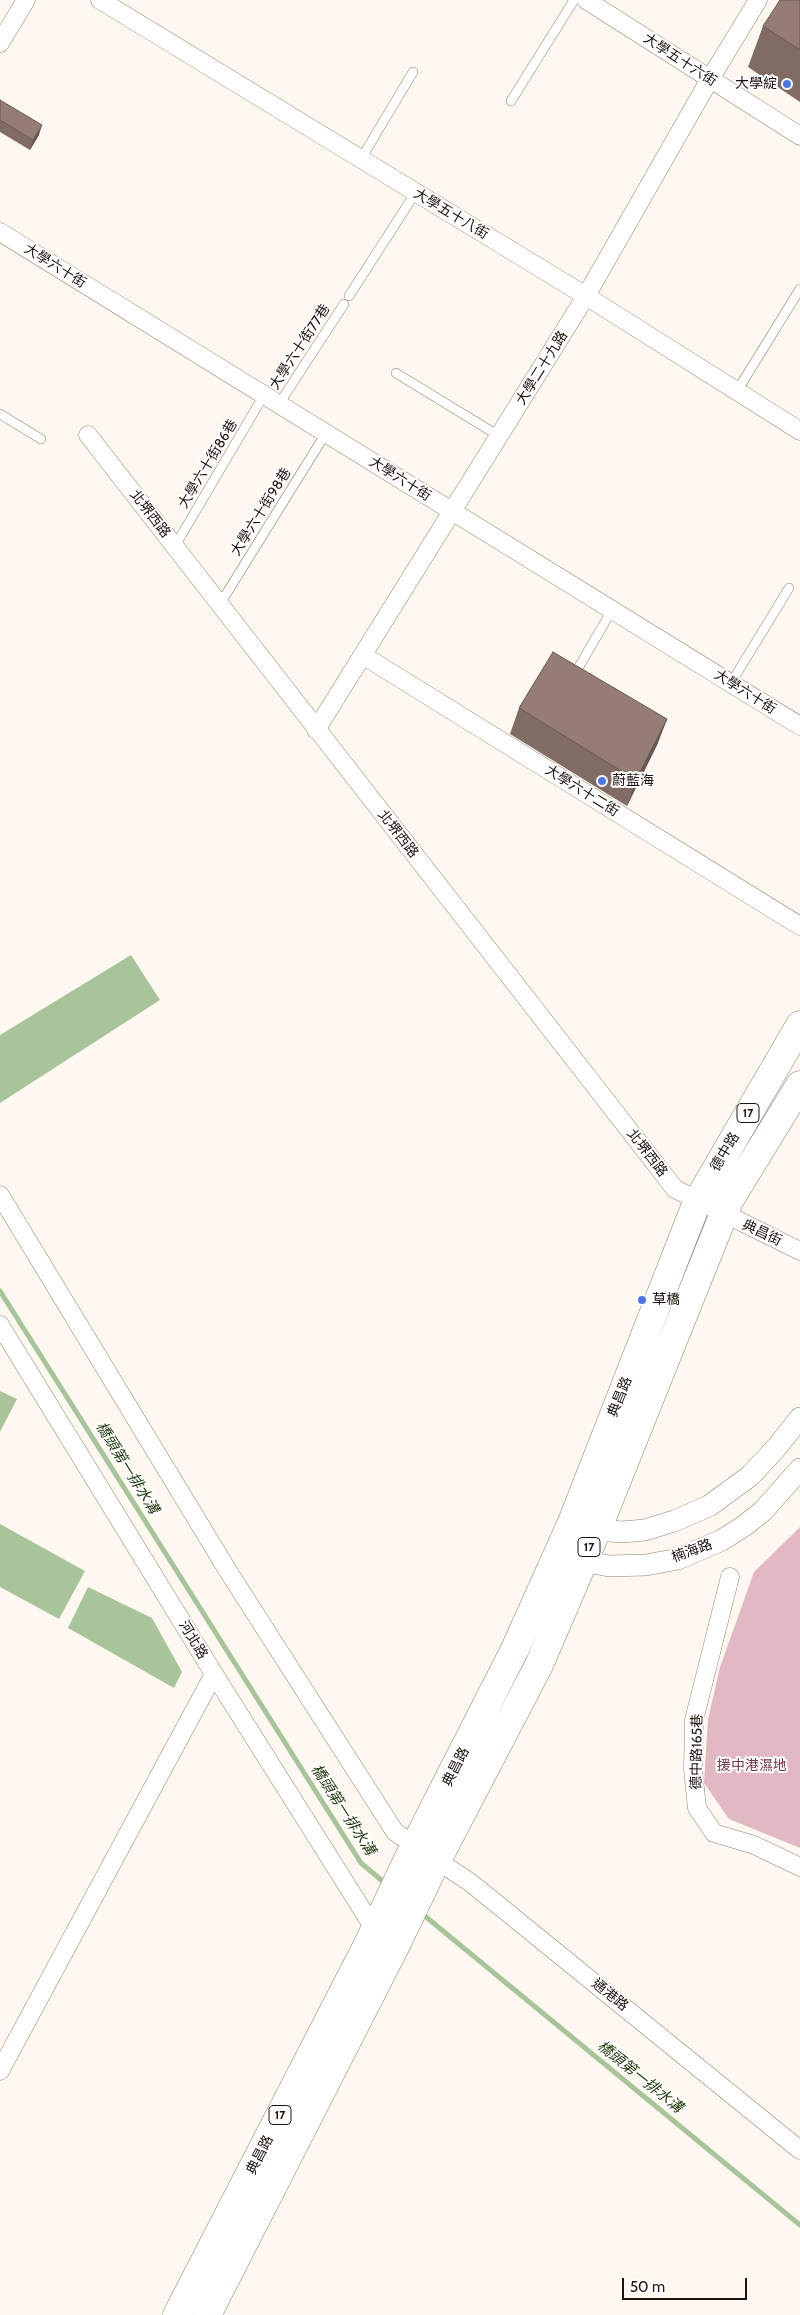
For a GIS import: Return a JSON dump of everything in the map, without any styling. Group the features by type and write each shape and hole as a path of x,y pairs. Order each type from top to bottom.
{"main road":[{"name":"德中路","path":"697,1202 800,1025"},
{"name":"17","path":"723,1215 729,1201 800,1085"},
{"name":"典昌路","path":"570,1557 572,1522 697,1202"},
{"name":"典昌路","path":"207,2315 399,1940 423,1858 514,1649 570,1557 597,1530 723,1215"},
{"name":"典昌路","path":"177,2315 378,1922 423,1858"}],"street":[{"path":"0,43 26,0"},
{"name":"大學五十八街","path":"100,0 586,296 800,431"},
{"name":"大學五十六街","path":"586,0 800,136"},
{"name":"大學二十九路","path":"316,730 364,656 586,296 710,79 758,0"},
{"name":"大學六十街","path":"0,232 800,726"},
{"name":"北堺西路","path":"88,434 316,730 675,1189 723,1215"},
{"name":"大學六十二街","path":"364,656 800,926"},
{"name":"通港路","path":"0,1195 234,1580 395,1832 423,1858 470,1882 800,2150"},
{"name":"典昌街","path":"723,1215 800,1251"},
{"name":"河北路","path":"0,1325 214,1674 378,1922 399,1940"},
{"path":"572,1522 597,1530 622,1532 645,1530 709,1506 750,1476 800,1418"},
{"name":"楠海路","path":"570,1557 609,1566 646,1565 678,1559 722,1540 763,1511 800,1469"},
{"name":"德中路165巷","path":"730,1577 694,1720 693,1770 697,1808 714,1833 754,1845 800,1867"},
{"path":"0,2071 214,1674"}],"lane":[{"path":"511,101 574,0"},
{"path":"361,159 413,72"},
{"name":"大學六十街77巷","path":"279,404 416,192"},
{"path":"737,391 800,289"},
{"path":"396,374 498,436"},
{"name":"大學六十街86巷","path":"174,546 264,395"},
{"path":"0,414 41,439"},
{"name":"大學六十街98巷","path":"220,604 326,433"},
{"path":"731,683 789,588"},
{"path":"568,685 612,610"}],"green space":[{"name":"援中港濕地","path":"800,1527 800,1848 729,1819 704,1783 708,1719 720,1667 754,1572"}],"shaded area":[{"path":"131,955 160,1000 0,1103 0,1035"},
{"path":"0,1391 17,1399 0,1432"},
{"path":"0,1524 85,1571 59,1619 0,1587"},
{"path":"88,1587 152,1618 182,1672 174,1688 68,1628"}],"building":[{"name":"大學綻","path":"780,0 800,0 800,50 763,26"},
{"path":"0,100 42,125 33,140 0,120"},
{"path":"553,652 667,719 636,780 519,708"}],"waterway":[{"name":"橋頭第一排水溝","path":"0,1291 361,1863 386,1884"},
{"name":"橋頭第一排水溝","path":"420,1912 800,2225"}],"place":[{"name":"大學綻","path":"787,84"},
{"name":"蔚藍海","path":"602,781"},
{"name":"草橋","path":"642,1300"}]}
